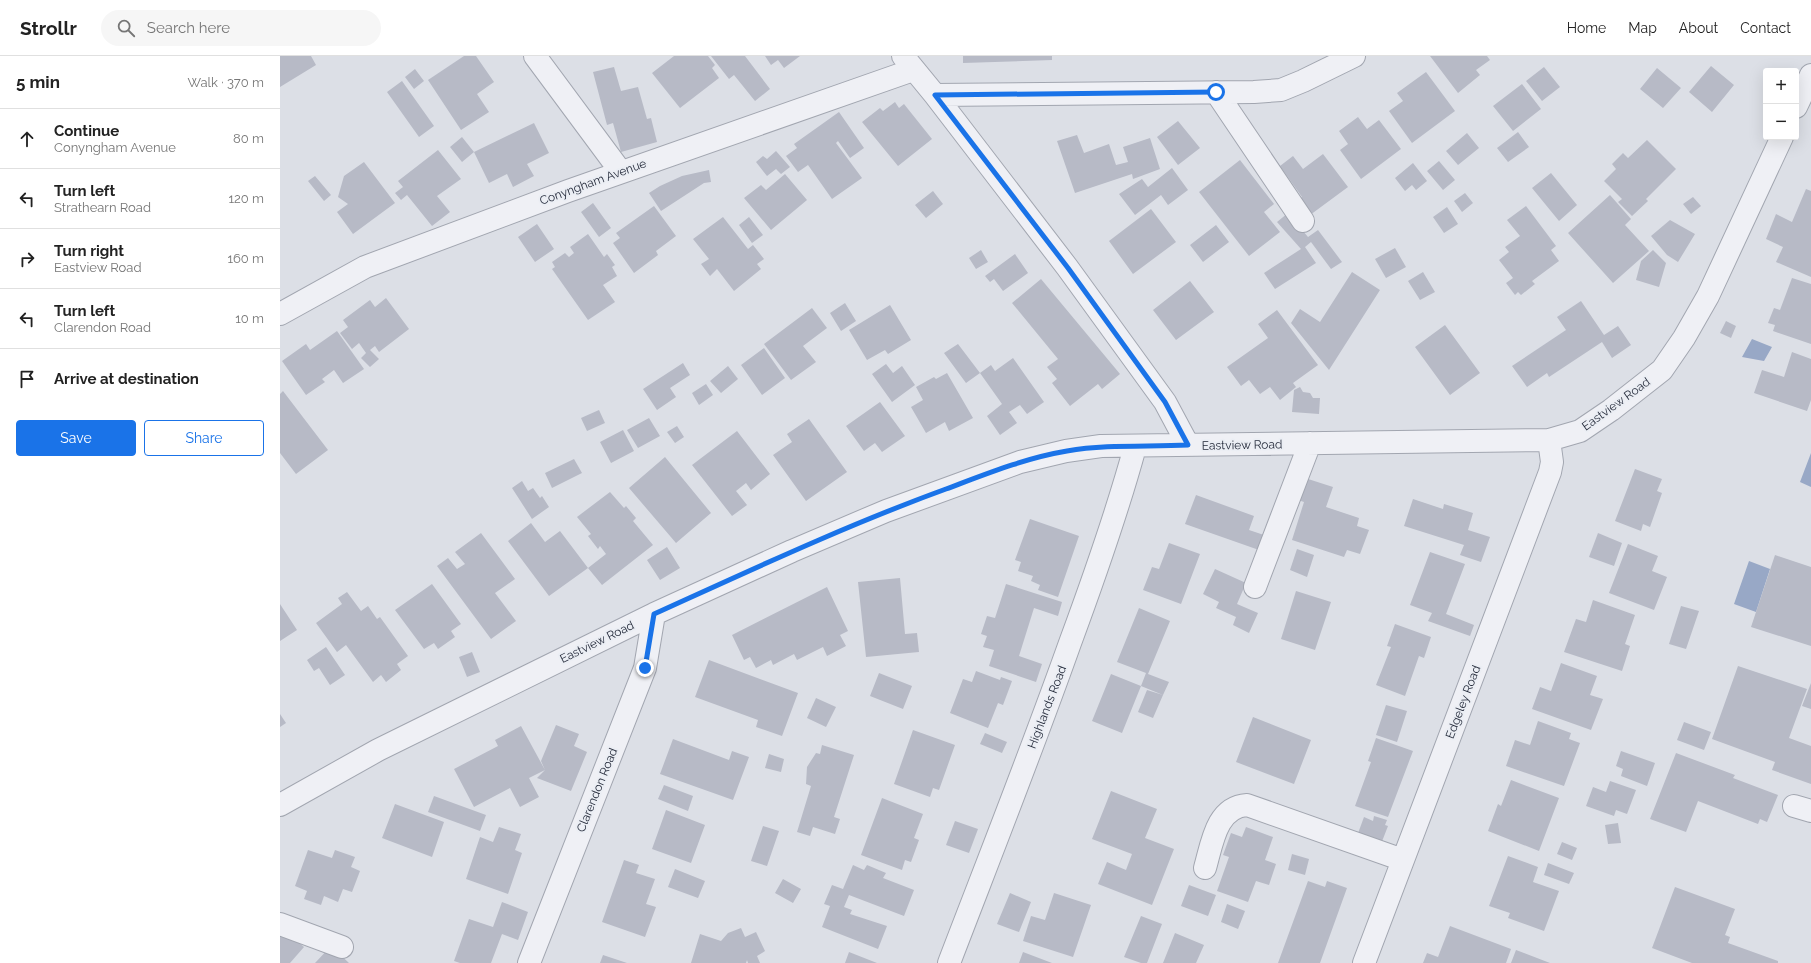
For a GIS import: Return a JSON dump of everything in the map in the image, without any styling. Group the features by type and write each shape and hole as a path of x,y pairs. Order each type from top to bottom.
{"street":[{"path":"535,56 621,172"},
{"path":"935,95 1254,92 1281,90 1304,82 1354,56"},
{"path":"908,63 935,95 1068,268 1161,395 1188,445"},
{"name":"Conyngham Avenue","path":"280,314 366,268 908,63"},
{"path":"1797,104 1811,75"},
{"path":"1216,92 1303,221"},
{"name":"Eastview Road","path":"280,805 378,750 654,614 792,551 886,511 1020,462 1066,451 1101,446 1135,447 1549,440 1580,431 1611,410 1662,370 1684,338 1708,296 1781,140"},
{"name":"Edgeley Road","path":"1364,963 1550,472 1552,457 1549,440"},
{"path":"1255,587 1310,443"},
{"name":"Highlands Road","path":"949,963 1050,701 1124,488 1135,447"},
{"name":"Clarendon Road","path":"529,963 645,668 654,614"},
{"path":"1206,868 1218,823 1230,811 1239,806 1247,805 1403,860"},
{"path":"280,924 342,947"}],"water":[{"path":"1752,339 1772,347 1764,361 1742,357"},
{"path":"1811,453 1811,487 1800,482"},
{"path":"1749,561 1770,569 1756,612 1734,604"}],"building":[{"path":"280,56 311,56 316,65 280,87"},
{"path":"464,56 476,56 494,82 477,94 489,112 461,130 428,80"},
{"path":"674,56 708,56 715,65 712,68 719,78 680,108 652,73"},
{"path":"711,56 745,56 770,89 755,101 734,75 729,79"},
{"path":"765,56 800,56 784,68 778,60 771,65"},
{"path":"963,56 1052,56 1052,60 963,63"},
{"path":"1430,56 1487,56 1490,60 1476,70 1480,75 1458,93"},
{"path":"1711,66 1734,85 1712,112 1689,92"},
{"path":"614,67 621,91 638,87 647,119 651,118 657,142 621,152 613,123 607,125 593,72"},
{"path":"1544,67 1560,87 1542,101 1526,81"},
{"path":"1657,68 1681,88 1663,108 1640,89"},
{"path":"415,69 424,81 414,89 405,77"},
{"path":"1426,72 1455,111 1412,143 1389,111 1403,101 1397,93"},
{"path":"402,81 434,126 419,137 387,92"},
{"path":"1522,84 1541,109 1513,131 1493,106"},
{"path":"895,102 899,108 904,104 932,139 898,166 862,122 880,108 883,111"},
{"path":"839,112 864,148 850,158 838,141 836,143 862,178 832,199 808,165 798,172 786,156 797,148 794,144"},
{"path":"1358,117 1367,129 1379,120 1401,149 1361,179 1340,150 1348,144 1339,131"},
{"path":"1178,121 1200,148 1178,165 1157,137"},
{"path":"534,123 549,153 527,164 534,176 513,187 507,174 489,183 474,152"},
{"path":"1518,132 1529,147 1508,162 1497,148"},
{"path":"1467,133 1479,148 1458,165 1446,151"},
{"path":"1077,135 1084,153 1109,144 1116,165 1128,162 1123,147 1150,138 1160,169 1133,179 1132,174 1075,193 1057,141"},
{"path":"462,137 474,152 462,162 450,147"},
{"path":"1647,140 1676,169 1646,199 1648,201 1632,216 1618,202 1622,199 1604,181 1616,169 1612,164 1623,153 1628,158"},
{"path":"438,150 461,179 437,196 450,212 432,226 407,195 401,200 395,193 403,187 398,181"},
{"path":"776,151 790,167 781,174 776,169 767,176 756,162 763,156 767,159"},
{"path":"1323,154 1348,187 1306,218 1295,202 1302,197 1280,166 1293,156 1303,169"},
{"path":"1240,160 1274,204 1264,212 1280,232 1249,256 1199,192"},
{"path":"1439,161 1455,180 1443,190 1427,171"},
{"path":"364,162 395,203 353,234 337,212 348,204 338,197 344,176"},
{"path":"1413,163 1427,181 1416,190 1412,185 1405,191 1395,178"},
{"path":"1172,168 1188,190 1168,205 1161,195 1135,215 1119,194 1142,179 1148,187"},
{"path":"709,170 711,182 704,183 661,211 649,193 682,176"},
{"path":"1551,173 1577,205 1559,221 1532,188"},
{"path":"785,174 807,200 771,230 744,198 761,185 766,190"},
{"path":"315,176 331,195 324,201 308,181"},
{"path":"1806,189 1811,191 1811,277 1776,262 1783,247 1766,239 1776,214 1792,222"},
{"path":"933,191 943,204 926,218 915,205"},
{"path":"1465,193 1473,203 1462,212 1454,201"},
{"path":"1610,195 1631,219 1625,225 1649,251 1613,283 1568,233"},
{"path":"1693,197 1701,206 1691,214 1683,204"},
{"path":"593,203 611,228 599,237 581,212"},
{"path":"654,206 676,236 656,251 658,255 634,273 613,243 620,238 616,233"},
{"path":"1526,206 1556,246 1551,250 1559,261 1532,281 1535,284 1521,295 1518,292 1515,295 1506,283 1513,278 1499,260 1509,252 1505,247 1520,236 1507,220"},
{"path":"1447,207 1458,224 1444,233 1433,217"},
{"path":"1151,209 1176,242 1133,274 1109,241"},
{"path":"1288,213 1308,237 1318,230 1342,262 1331,269 1311,242 1305,247 1316,263 1275,289 1264,273 1301,249 1277,222"},
{"path":"723,217 748,249 753,245 764,259 757,264 761,269 734,291 717,269 710,276 701,264 709,259 693,239"},
{"path":"749,217 763,235 752,243 739,225"},
{"path":"1670,220 1695,234 1678,262 1667,255 1651,236"},
{"path":"537,224 554,249 535,262 518,237"},
{"path":"1216,225 1229,242 1203,262 1190,245"},
{"path":"588,234 604,257 607,254 615,265 612,267 617,276 603,285 615,302 588,320 552,269 555,267 552,262 565,253 569,257 574,253 570,247"},
{"path":"1395,248 1406,267 1386,278 1375,259"},
{"path":"981,250 988,262 976,269 969,258"},
{"path":"1653,250 1666,263 1659,287 1636,280 1641,261"},
{"path":"1015,254 1028,273 1003,291 994,279 990,282 985,276"},
{"path":"1352,272 1380,290 1329,370 1291,323 1300,309 1320,322"},
{"path":"1423,272 1435,292 1420,300 1408,281"},
{"path":"1792,278 1811,284 1811,344 1773,331 1775,325 1768,323 1774,308 1780,310"},
{"path":"1041,279 1120,374 1102,389 1098,384 1070,406 1052,383 1057,379 1047,367 1058,359 1012,303"},
{"path":"1190,281 1214,312 1176,340 1153,310"},
{"path":"386,298 409,329 379,352 375,346 370,350 379,359 370,367 361,358 366,353 359,343 352,349 340,333 348,327 343,320 370,300 375,307"},
{"path":"1581,301 1604,335 1618,326 1631,345 1612,358 1602,342 1549,377 1547,373 1527,387 1512,366 1566,330 1557,317"},
{"path":"845,303 856,321 841,331 830,313"},
{"path":"890,305 911,340 888,354 885,350 867,360 849,330"},
{"path":"812,308 827,328 803,346 816,362 791,380 764,344"},
{"path":"1277,310 1318,365 1293,383 1296,387 1280,400 1270,387 1260,394 1249,380 1241,386 1227,367 1268,338 1258,324"},
{"path":"1726,321 1736,326 1731,338 1720,333"},
{"path":"1445,325 1480,373 1450,395 1415,347"},
{"path":"337,331 364,369 343,383 334,370 322,379 325,382 306,395 282,361 306,344 310,350"},
{"path":"958,344 980,373 966,383 944,353"},
{"path":"764,348 785,378 762,395 741,365"},
{"path":"1792,352 1811,359 1811,400 1807,411 1754,393 1762,370 1784,377"},
{"path":"1013,358 1044,402 1027,414 1020,405 1009,412 1017,423 1000,435 987,416 1002,404 980,373 991,365 995,371"},
{"path":"683,363 690,375 670,388 676,397 657,410 643,389"},
{"path":"886,364 893,373 902,366 915,385 892,402 872,374"},
{"path":"728,366 738,379 721,393 710,381"},
{"path":"947,373 973,418 949,431 945,422 926,433 911,407 923,400 916,387 934,377 936,379"},
{"path":"706,384 713,395 699,405 692,393"},
{"path":"1300,387 1303,392 1310,393 1313,398 1320,398 1319,414 1292,412 1294,390"},
{"path":"283,391 328,450 296,474 280,453 280,394"},
{"path":"880,402 905,436 882,452 875,443 864,451 846,426"},
{"path":"599,410 605,423 587,431 581,418"},
{"path":"649,418 660,436 638,448 627,430"},
{"path":"809,419 847,472 806,501 773,455 792,442 787,434"},
{"path":"677,426 684,437 675,443 667,432"},
{"path":"623,430 634,451 611,463 600,442"},
{"path":"737,431 770,474 751,490 746,483 736,491 747,505 732,516 692,465"},
{"path":"665,457 711,513 676,543 629,488"},
{"path":"574,459 582,473 552,488 545,473"},
{"path":"1635,469 1662,479 1657,491 1662,493 1650,527 1643,524 1641,531 1615,521"},
{"path":"1305,478 1333,487 1326,507 1359,518 1357,526 1369,530 1360,554 1347,550 1344,557 1292,540 1304,502 1298,500"},
{"path":"522,481 528,491 533,488 540,498 542,496 549,507 532,519 512,488"},
{"path":"610,492 624,508 626,506 636,518 633,521 653,545 602,585 588,568 606,554 600,546 598,549 588,536 591,534 577,517"},
{"path":"1196,495 1254,516 1249,530 1264,535 1259,550 1185,524"},
{"path":"1413,499 1443,509 1444,504 1473,513 1468,530 1490,537 1481,562 1460,555 1464,545 1404,526"},
{"path":"1030,519 1079,536 1058,597 1038,590 1040,585 1031,581 1033,576 1018,571 1021,562 1015,560"},
{"path":"531,523 545,542 560,531 588,568 549,596 508,541"},
{"path":"481,533 515,579 495,593 516,621 491,639 437,566 448,558 457,569 465,564 455,552"},
{"path":"1598,533 1622,543 1614,566 1589,557"},
{"path":"1169,543 1200,554 1181,604 1143,590 1152,567 1159,569"},
{"path":"1628,544 1658,556 1652,571 1667,577 1654,610 1609,593"},
{"path":"667,547 680,568 660,580 647,560"},
{"path":"1297,549 1314,555 1307,577 1290,570"},
{"path":"1430,552 1465,564 1446,614 1474,625 1470,636 1428,621 1432,613 1410,605"},
{"path":"1775,555 1811,567 1811,646 1751,627"},
{"path":"1215,569 1246,583 1237,604 1258,613 1249,633 1233,625 1236,617 1216,608 1219,602 1203,594"},
{"path":"900,578 905,634 917,633 919,652 866,657 858,582"},
{"path":"432,584 461,624 451,631 455,637 438,649 434,643 424,649 395,610"},
{"path":"1006,584 1062,602 1058,616 1034,608 1019,656 1042,664 1036,682 989,666 994,650 983,647 987,636 981,634 987,616 995,618"},
{"path":"827,587 848,631 840,635 846,646 827,656 823,647 797,660 794,654 773,665 771,660 756,668 750,657 744,660 732,635"},
{"path":"1296,591 1331,602 1315,650 1281,639"},
{"path":"347,592 361,611 368,606 377,619 380,617 408,656 397,664 401,670 386,682 381,675 373,682 346,645 337,652 316,623 342,604 338,598"},
{"path":"1593,600 1635,615 1625,644 1630,646 1622,671 1564,652 1576,619 1586,622"},
{"path":"280,604 297,630 280,641"},
{"path":"1681,606 1699,611 1686,649 1669,644"},
{"path":"1139,608 1170,621 1148,674 1169,682 1163,695 1141,686 1146,673 1117,662"},
{"path":"1395,624 1431,637 1424,658 1419,656 1405,696 1376,685 1391,647 1387,646"},
{"path":"326,647 345,675 330,685 319,668 314,671 307,660"},
{"path":"472,652 480,672 467,677 459,657"},
{"path":"709,660 798,693 782,736 756,727 758,720 695,697"},
{"path":"1561,663 1597,676 1590,695 1603,699 1591,730 1532,709 1540,687 1551,691"},
{"path":"1738,666 1807,689 1789,738 1811,746 1811,784 1772,770 1775,762 1712,739"},
{"path":"976,671 1000,680 1001,677 1012,681 1003,705 998,703 988,728 950,713 963,679 972,682"},
{"path":"879,673 912,686 903,709 870,696"},
{"path":"1111,674 1141,686 1122,733 1092,721"},
{"path":"1811,683 1811,709 1802,706"},
{"path":"1147,690 1163,695 1153,718 1138,712"},
{"path":"816,698 836,707 826,727 807,718"},
{"path":"1386,705 1407,711 1397,742 1376,735"},
{"path":"280,714 286,723 280,727"},
{"path":"1253,717 1311,740 1294,784 1236,762"},
{"path":"1538,721 1571,733 1569,739 1580,743 1564,786 1506,766 1515,740 1530,745"},
{"path":"1684,722 1711,732 1704,750 1677,740"},
{"path":"556,725 579,734 574,746 587,752 571,791 537,778 545,770 541,761"},
{"path":"521,726 545,770 529,778 539,797 520,807 510,788 474,807 454,769 498,746 495,740"},
{"path":"913,730 955,745 939,790 933,788 930,797 894,784"},
{"path":"985,733 1007,742 1002,753 980,744"},
{"path":"1376,738 1413,751 1388,817 1355,806 1371,762 1368,761"},
{"path":"673,739 729,760 732,751 749,757 733,800 660,774"},
{"path":"822,745 854,755 834,817 840,819 835,834 813,827 810,836 797,832 811,786 806,784 807,767 816,753 820,754"},
{"path":"1621,751 1655,763 1647,786 1621,776 1623,769 1616,766"},
{"path":"1676,753 1735,775 1733,778 1778,795 1767,822 1760,819 1758,824 1698,801 1686,832 1650,819"},
{"path":"769,754 784,759 781,772 765,768"},
{"path":"1511,780 1559,798 1539,851 1488,831 1498,804 1501,806"},
{"path":"1610,781 1636,790 1627,814 1616,810 1614,816 1586,806 1593,787 1606,792"},
{"path":"664,785 693,796 688,811 658,799"},
{"path":"1111,791 1157,809 1145,838 1174,849 1152,905 1098,884 1107,862 1126,870 1132,854 1092,839"},
{"path":"434,796 486,815 480,831 428,812"},
{"path":"882,798 923,814 914,838 919,840 911,862 905,860 902,870 861,855"},
{"path":"395,804 444,822 432,857 382,838"},
{"path":"666,810 705,825 691,863 652,849"},
{"path":"1374,816 1387,820 1385,825 1388,826 1381,844 1357,836 1364,817 1373,821"},
{"path":"955,821 978,829 969,853 946,845"},
{"path":"1618,823 1621,843 1608,844 1605,825"},
{"path":"763,826 779,831 767,866 751,861"},
{"path":"499,827 521,834 515,850 522,853 508,894 466,879 480,837 493,842"},
{"path":"1246,827 1273,837 1265,860 1276,864 1269,885 1256,881 1248,902 1217,891 1229,857 1223,855 1231,833 1242,837"},
{"path":"1562,842 1577,848 1572,860 1557,854"},
{"path":"308,850 332,858 335,850 355,857 351,867 360,871 352,892 343,889 338,902 324,896 321,905 304,899 307,891 295,886"},
{"path":"1292,854 1309,859 1305,875 1288,870"},
{"path":"1508,856 1538,867 1533,882 1559,891 1544,931 1508,918 1510,913 1489,906"},
{"path":"624,860 639,865 636,873 655,879 646,904 656,907 645,937 602,922"},
{"path":"1548,863 1574,873 1569,884 1544,875"},
{"path":"853,865 864,870 867,865 886,873 883,878 914,890 904,916 849,895 844,907 852,910 850,914 887,926 878,949 822,927 830,906 824,904 832,885 843,889"},
{"path":"675,869 705,881 698,898 668,887"},
{"path":"783,879 801,889 793,903 775,893"},
{"path":"1308,881 1325,887 1327,881 1347,888 1320,963 1278,963"},
{"path":"1189,885 1216,895 1208,916 1181,906"},
{"path":"1675,887 1735,909 1725,935 1730,937 1728,943 1778,961 1778,963 1692,963 1652,948"},
{"path":"1010,893 1031,902 1019,932 997,924"},
{"path":"1054,893 1091,905 1073,957 1023,941 1031,916 1045,920"},
{"path":"502,902 528,912 518,940 502,934 491,963 460,963 454,961 469,919 493,927"},
{"path":"1227,904 1245,911 1238,929 1221,922"},
{"path":"1141,916 1162,924 1147,963 1141,963 1124,957"},
{"path":"1450,926 1511,949 1506,963 1423,963 1427,953 1438,957"},
{"path":"741,928 745,937 756,932 765,951 757,956 760,963 748,963 747,960 746,963 691,963 700,934 721,941 728,933"},
{"path":"284,930 304,947 290,963 280,963 280,935"},
{"path":"1175,933 1204,945 1196,963 1163,963"},
{"path":"331,946 349,963 315,963"},
{"path":"1516,950 1550,963 1511,963"},
{"path":"849,952 877,963 845,963"},
{"path":"1023,952 1052,963 1019,963"},
{"path":"603,955 627,963 600,963"}],"route":[{"path":"645,668 650,648 654,614 792,551 886,511 1020,462 1066,451 1101,446 1135,447 1188,445 1165,402 1068,268 935,95 1216,92"}]}
